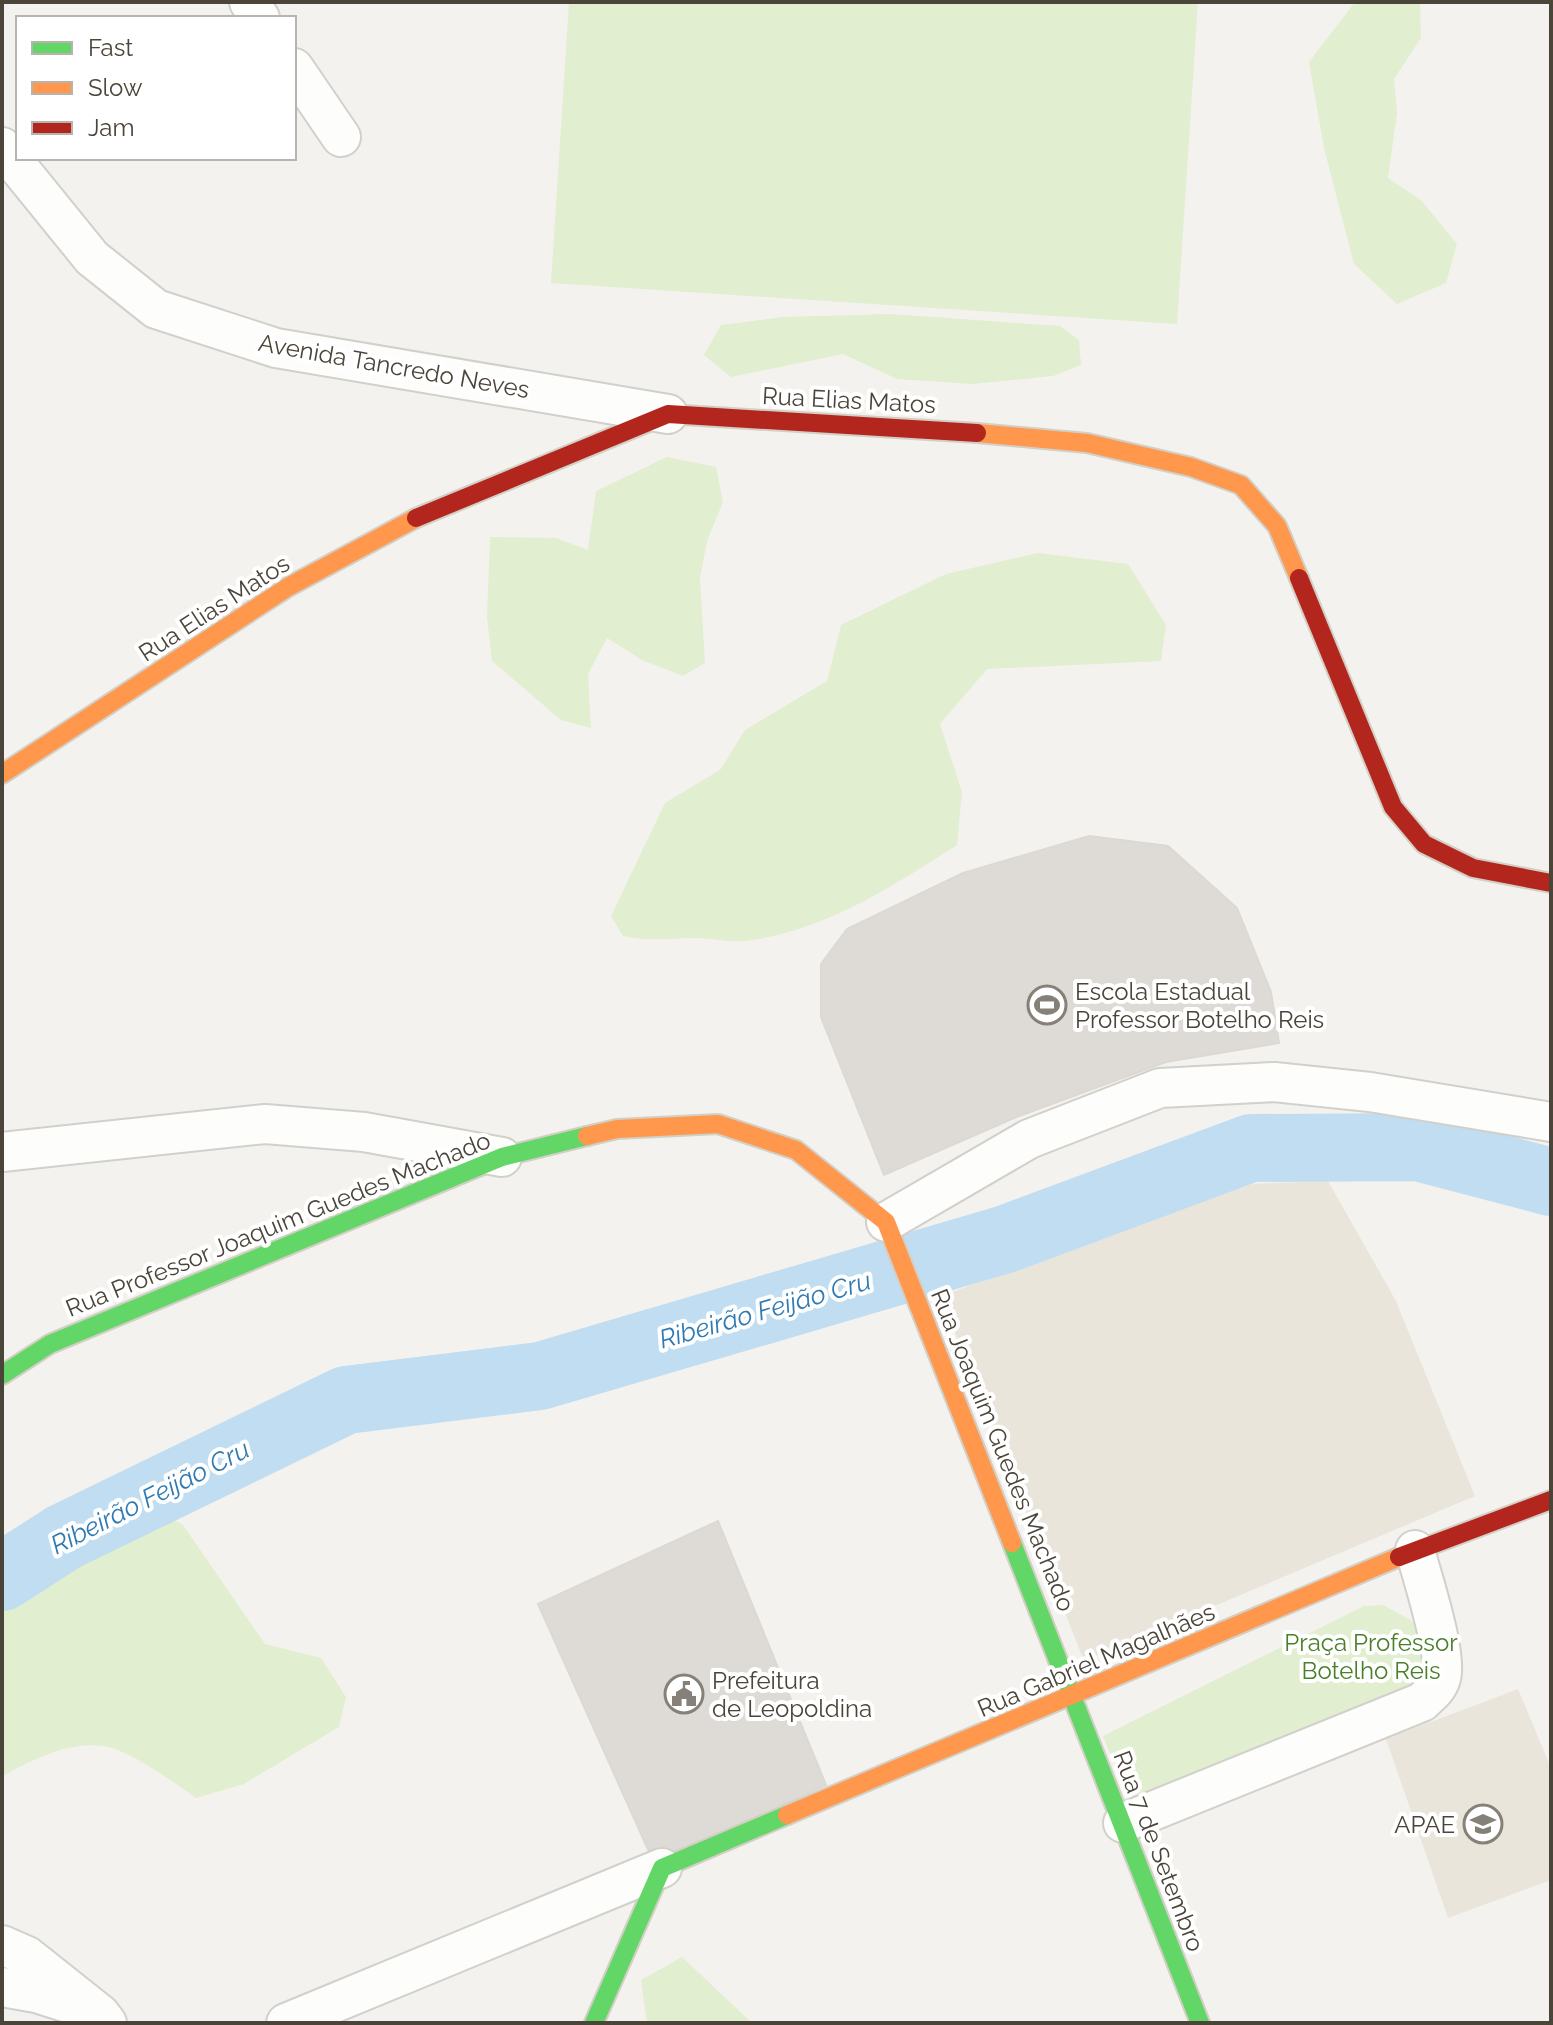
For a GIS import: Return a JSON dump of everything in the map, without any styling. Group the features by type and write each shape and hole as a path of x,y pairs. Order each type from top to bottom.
{"street":[{"path":"296,71 341,137"},
{"name":"Avenida Tancredo Neves","path":"2,147 92,258 156,309 276,348 668,414"},
{"name":"Rua Elias Matos","path":"2,774 288,587 402,524 668,414 923,428 1087,443 1191,467 1241,485 1277,526 1393,807 1424,844 1473,868 1551,883"},
{"path":"892,1236 1029,1139 1160,1088 1274,1082 1370,1092 1551,1122"},
{"path":"2,1152 265,1124 364,1132 502,1157"},
{"name":"Rua Professor Joaquim Guedes Machado","path":"2,1375 50,1344 502,1157 617,1129 718,1124 796,1150 892,1236"},
{"name":"Rua Joaquim Guedes Machado","path":"892,1236 1074,1696"},
{"name":"Rua Gabriel Magalhães","path":"662,1868 1415,1550 1551,1500"},
{"path":"1123,1823 1422,1702 1437,1688 1442,1674 1439,1645 1415,1550"},
{"name":"Rua 7 de Setembro","path":"1074,1696 1200,2023"},
{"path":"286,2023 662,1868"},
{"path":"594,2023 662,1868"},
{"path":"2,1945 27,1956 104,2018"},
{"path":"2,1987 36,1993 104,2018"}],"shaded area":[{"path":"1328,1181 1396,1301 1475,1496 1084,1661 941,1296 1252,1184"},
{"name":"APAE","path":"1518,1689 1551,1768 1551,1880 1448,1918 1386,1739"}],"green space":[{"path":"569,2 1198,2 1177,324 551,283"},
{"path":"1355,2 1420,2 1421,38 1394,79 1397,113 1388,178 1421,200 1457,244 1446,283 1397,304 1354,264 1324,148 1309,62"},
{"path":"891,314 1060,326 1079,340 1081,365 1053,376 972,384 897,379 843,354 731,377 704,355 721,325 783,317"},
{"path":"667,457 716,467 723,502 707,541 700,578 705,663 683,676 642,660 607,638 588,674 591,728 561,720 492,661 487,617 490,537 556,538 588,550 596,491"},
{"path":"1038,553 1128,564 1166,625 1161,661 987,669 940,724 962,792 957,845 856,905 803,927 746,941 623,936 611,916 665,803 720,770 745,730 827,681 841,625 946,574"},
{"path":"117,1487 183,1525 265,1644 321,1658 346,1697 339,1727 244,1784 196,1798 138,1760 103,1746 63,1749 2,1776 2,1542 46,1508"},
{"name":"Praça Professor Botelho Reis","path":"1383,1605 1416,1623 1428,1658 1414,1690 1129,1800 1103,1736 1364,1606"},
{"path":"682,1957 752,2023 647,2023 641,1980"}],"building":[{"name":"Escola Estadual Professor Botelho Reis","path":"1089,836 1168,846 1237,908 1271,992 1279,1043 1166,1062 1014,1118 884,1175 821,1017 821,964 847,929 963,873"},
{"name":"Prefeitura de Leopoldina","path":"718,1521 826,1785 654,1863 538,1604"}],"waterway":[{"name":"Ribeirão Feijão Cru","path":"2,1577 64,1537 346,1400 540,1376 1006,1239 1251,1148 1418,1147 1551,1182"}],"traffic: fast":[{"path":"2,1375 50,1344 502,1157 587,1136"},
{"path":"1012,1543 1200,2023"},
{"path":"594,2023 662,1868 787,1815"}],"traffic: slow":[{"path":"977,433 1087,443 1191,467 1241,485 1277,526 1299,578"},
{"path":"2,774 288,587 416,518"},
{"path":"587,1136 617,1129 718,1124 796,1150 886,1222 1012,1543"},
{"path":"787,1815 1399,1557"}],"traffic: jam":[{"path":"416,518 668,414 977,433"},
{"path":"1299,578 1393,807 1424,844 1473,868 1551,883"},
{"path":"1399,1557 1551,1500"}],"place":[{"name":"Escola Estadual Professor Botelho Reis","path":"1047,1005"},
{"name":"Prefeitura de Leopoldina","path":"684,1694"},
{"name":"APAE","path":"1483,1824"}]}
